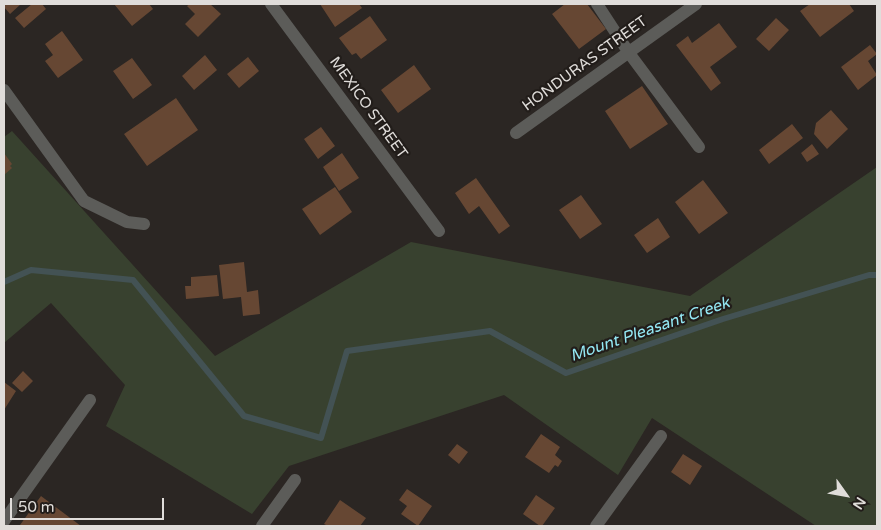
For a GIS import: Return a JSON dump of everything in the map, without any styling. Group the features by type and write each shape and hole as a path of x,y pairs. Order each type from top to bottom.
{"street":[{"name":"MEXICO STREET","path":"271,4 440,231"},
{"path":"597,4 629,53 699,147"},
{"name":"HONDURAS STREET","path":"516,133 696,4"},
{"path":"4,90 84,201 127,222 144,224"},
{"path":"4,521 90,400"},
{"path":"596,526 661,436"},
{"path":"262,526 295,480"}],"green space":[{"path":"12,131 215,356 411,242 690,296 877,167 877,526 816,526 652,418 618,475 504,395 289,466 252,514 106,426 125,385 51,303 4,343 4,137"}],"building":[{"path":"4,4 21,4 10,14 4,7"},
{"path":"32,4 42,4 46,9 24,28 15,18"},
{"path":"114,4 149,4 153,9 132,26"},
{"path":"190,4 210,4 221,14 198,37 185,24 195,14 187,6"},
{"path":"320,4 359,4 362,8 335,27"},
{"path":"565,4 587,4 606,29 579,49 552,14"},
{"path":"810,4 849,4 854,11 820,37 800,11"},
{"path":"370,16 387,40 361,59 356,53 352,55 339,38"},
{"path":"776,18 789,30 769,51 756,39"},
{"path":"719,23 737,47 710,67 721,83 711,91 676,45 688,36 692,43"},
{"path":"62,31 83,60 58,78 45,61 53,55 45,44"},
{"path":"870,45 877,54 868,61 877,75 858,90 841,67"},
{"path":"205,55 217,70 194,90 182,76"},
{"path":"248,57 259,71 239,88 227,74"},
{"path":"132,58 152,85 133,99 113,71"},
{"path":"414,65 431,89 398,113 381,90"},
{"path":"642,86 668,124 630,149 605,111"},
{"path":"176,98 198,130 147,166 124,134"},
{"path":"831,110 848,129 827,149 814,134 816,123"},
{"path":"792,124 803,138 769,164 759,150"},
{"path":"321,127 335,146 318,159 304,139"},
{"path":"812,144 819,154 807,162 801,153"},
{"path":"4,153 12,164 10,166 12,168 4,175"},
{"path":"342,153 359,178 339,191 323,167"},
{"path":"476,178 510,226 499,234 479,206 469,214 455,193"},
{"path":"703,180 728,213 699,234 675,202"},
{"path":"335,187 352,212 320,235 302,209"},
{"path":"581,195 602,224 580,239 559,210"},
{"path":"658,218 670,237 647,253 634,235"},
{"path":"244,262 247,292 258,290 260,314 243,316 241,297 223,299 219,265"},
{"path":"217,275 219,296 186,299 185,286 191,286 191,277"},
{"path":"23,371 33,381 22,392 12,383"},
{"path":"4,382 16,391 4,410"},
{"path":"541,434 560,447 555,455 562,461 558,467 555,465 549,473 525,457"},
{"path":"457,444 468,452 459,464 448,455"},
{"path":"683,454 702,466 690,485 671,472"},
{"path":"407,489 432,506 418,526 401,514 407,506 399,500"},
{"path":"536,495 555,508 542,526 523,514"},
{"path":"41,496 81,526 20,525"},
{"path":"340,500 366,518 360,526 328,526 324,524"}],"waterway":[{"name":"Mount Pleasant Creek","path":"4,282 31,270 133,280 244,416 321,438 347,351 490,331 566,373 723,319 869,275 877,275"}]}
